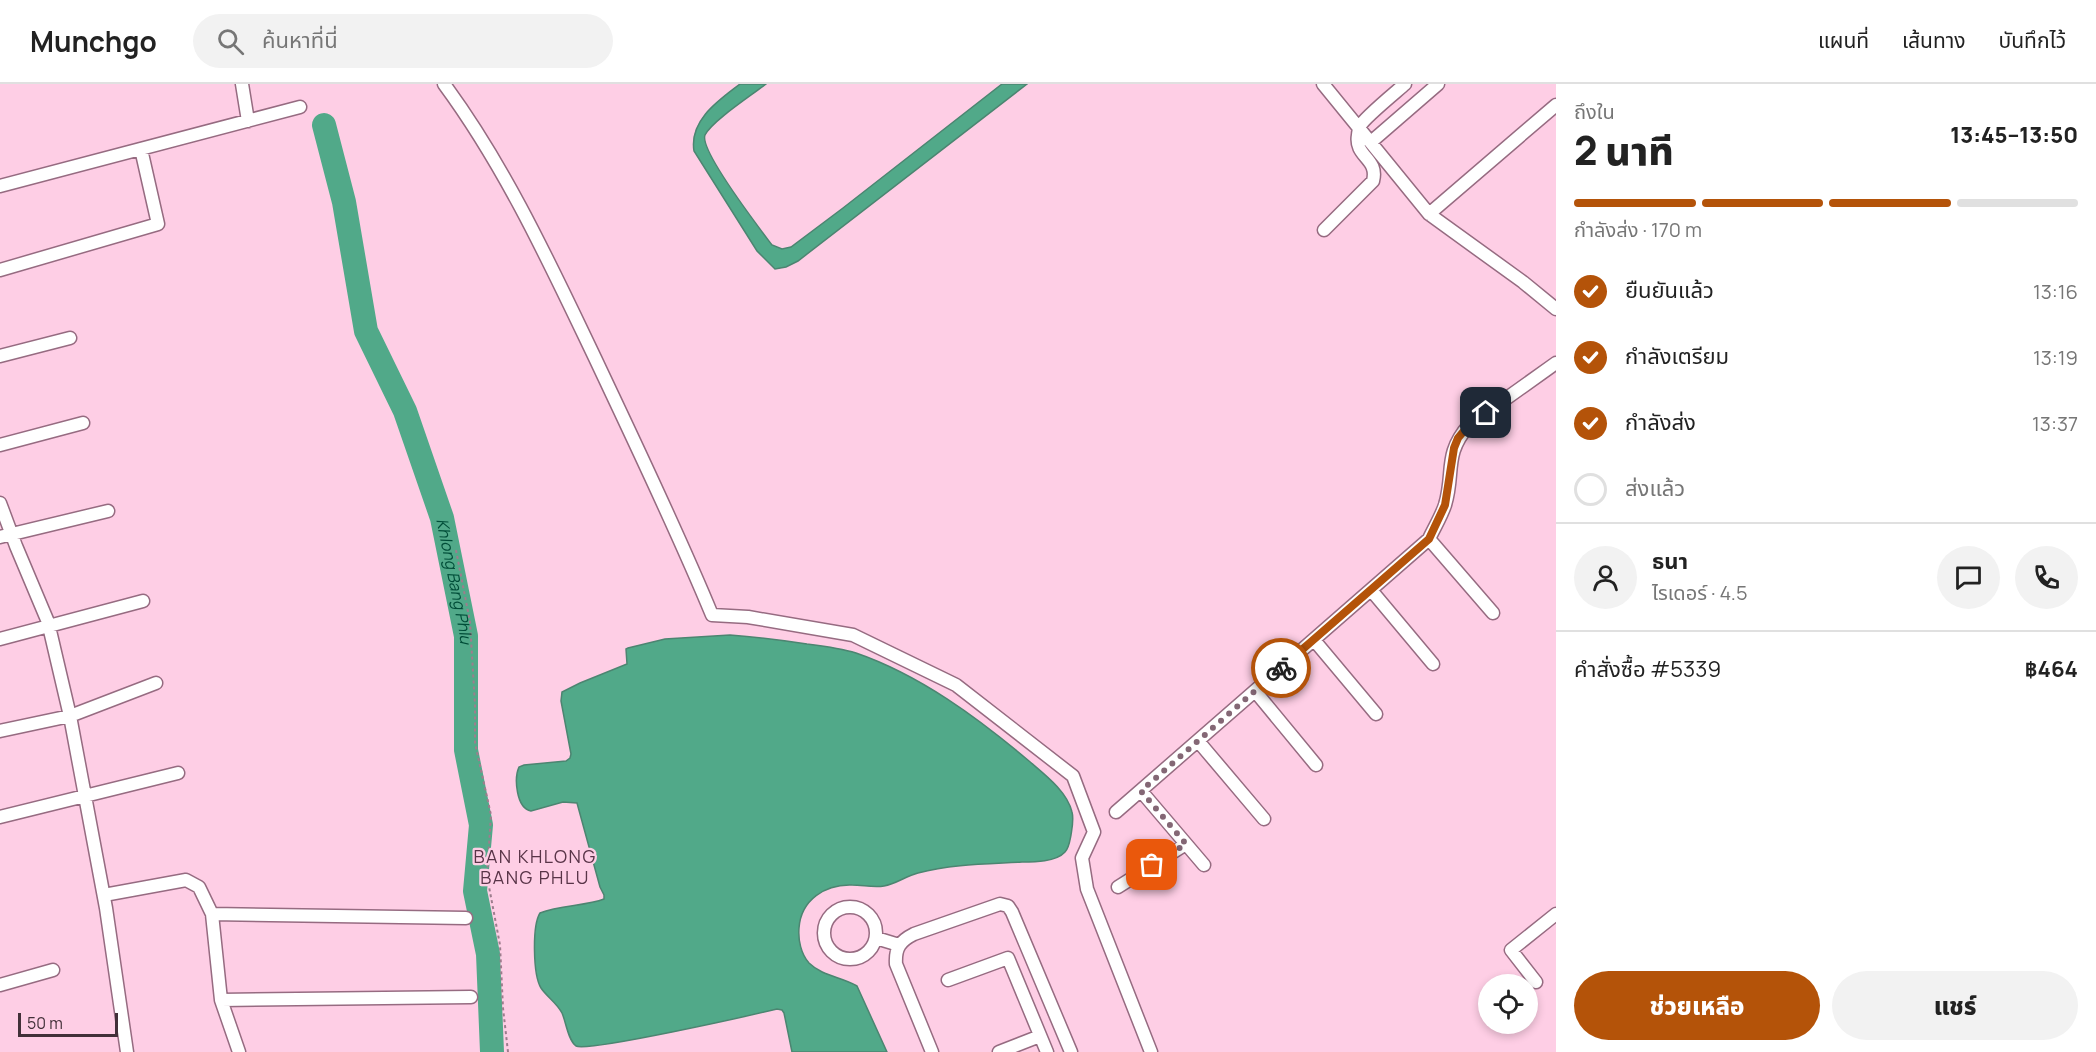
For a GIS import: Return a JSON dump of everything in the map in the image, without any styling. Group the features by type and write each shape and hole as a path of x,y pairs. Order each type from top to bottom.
{"street":[{"path":"242,84 248,121"},
{"path":"444,84 484,142 526,216 683,544 712,615 748,617 853,635 956,685 1073,776 1094,832 1082,858 1087,889 1151,1052"},
{"path":"1323,84 1429,214 1523,282 1556,309"},
{"path":"1324,230 1373,181 1375,173 1370,160 1356,143 1359,127 1405,84"},
{"path":"1371,142 1438,84"},
{"path":"1429,214 1556,105"},
{"path":"0,186 300,107"},
{"path":"0,270 158,224 141,149"},
{"path":"0,356 70,338"},
{"path":"1116,812 1429,539 1445,505 1454,448 1458,438 1469,425 1556,363"},
{"path":"0,445 83,423"},
{"path":"0,503 6,536 49,626 70,716 104,895 127,1052"},
{"path":"6,536 108,511"},
{"path":"1429,539 1493,613"},
{"path":"1371,590 1433,664"},
{"path":"0,639 143,601"},
{"path":"1314,640 1376,714"},
{"path":"0,731 70,716 156,684"},
{"path":"1255,691 1316,765"},
{"path":"1198,741 1264,819"},
{"path":"0,817 178,773"},
{"path":"1141,791 1204,865"},
{"path":"1118,886 1186,844"},
{"path":"104,895 186,880 199,887 212,914 221,1000 239,1052"},
{"path":"932,1052 896,964 899,945 904,939 914,934 1000,904 1008,906 1017,923 1071,1052"},
{"path":"860,908 872,917 875,923 876,938 863,956 841,957 834,954 825,942 824,927 827,920 838,909 860,908"},
{"path":"212,914 466,918"},
{"path":"1530,974 1511,950 1556,914"},
{"path":"876,938 899,945"},
{"path":"948,980 1008,958 1047,1052"},
{"path":"0,985 53,970"},
{"path":"221,1000 471,997"},
{"path":"999,1052 1040,1036"}],"path":[{"path":"456,550 470,622 475,742 491,815 487,876 500,945 508,1052"}],"shaded area":[{"path":"740,84 766,84 709,129 705,135 706,143 720,172 744,207 772,245 782,249 791,247 843,208 1002,84 1027,84 798,261 775,269 757,251 694,151 696,130 701,120 715,104"},
{"path":"730,635 844,650 880,662 903,673 947,699 1010,745 1054,784 1069,804 1073,818 1070,842 1065,852 1051,860 944,868 918,873 880,887 842,885 816,896 804,909 799,928 804,955 809,963 820,971 857,986 887,1052 792,1052 784,1013 777,1009 639,1039 576,1046 569,1035 562,1013 538,982 535,939 537,919 540,913 597,901 604,899 604,895 577,803 563,802 531,811 526,809 519,799 517,772 519,767 566,761 570,758 561,701 562,692 627,664 626,649 665,639"}],"waterway":[{"name":"Khlong Bang Phlu","path":"324,125 344,202 366,331 405,411 442,518 466,636 466,750 481,825 475,891 488,954 492,1052"}],"way so far":[{"path":"1152,865 1186,844 1141,791 1281,668"}],"district":[{"name":"BAN KHLONG BANG PHLU","path":"535,866"}],"route":[{"path":"1281,668 1429,539 1445,505 1454,448 1458,438 1469,425 1486,413"}]}
